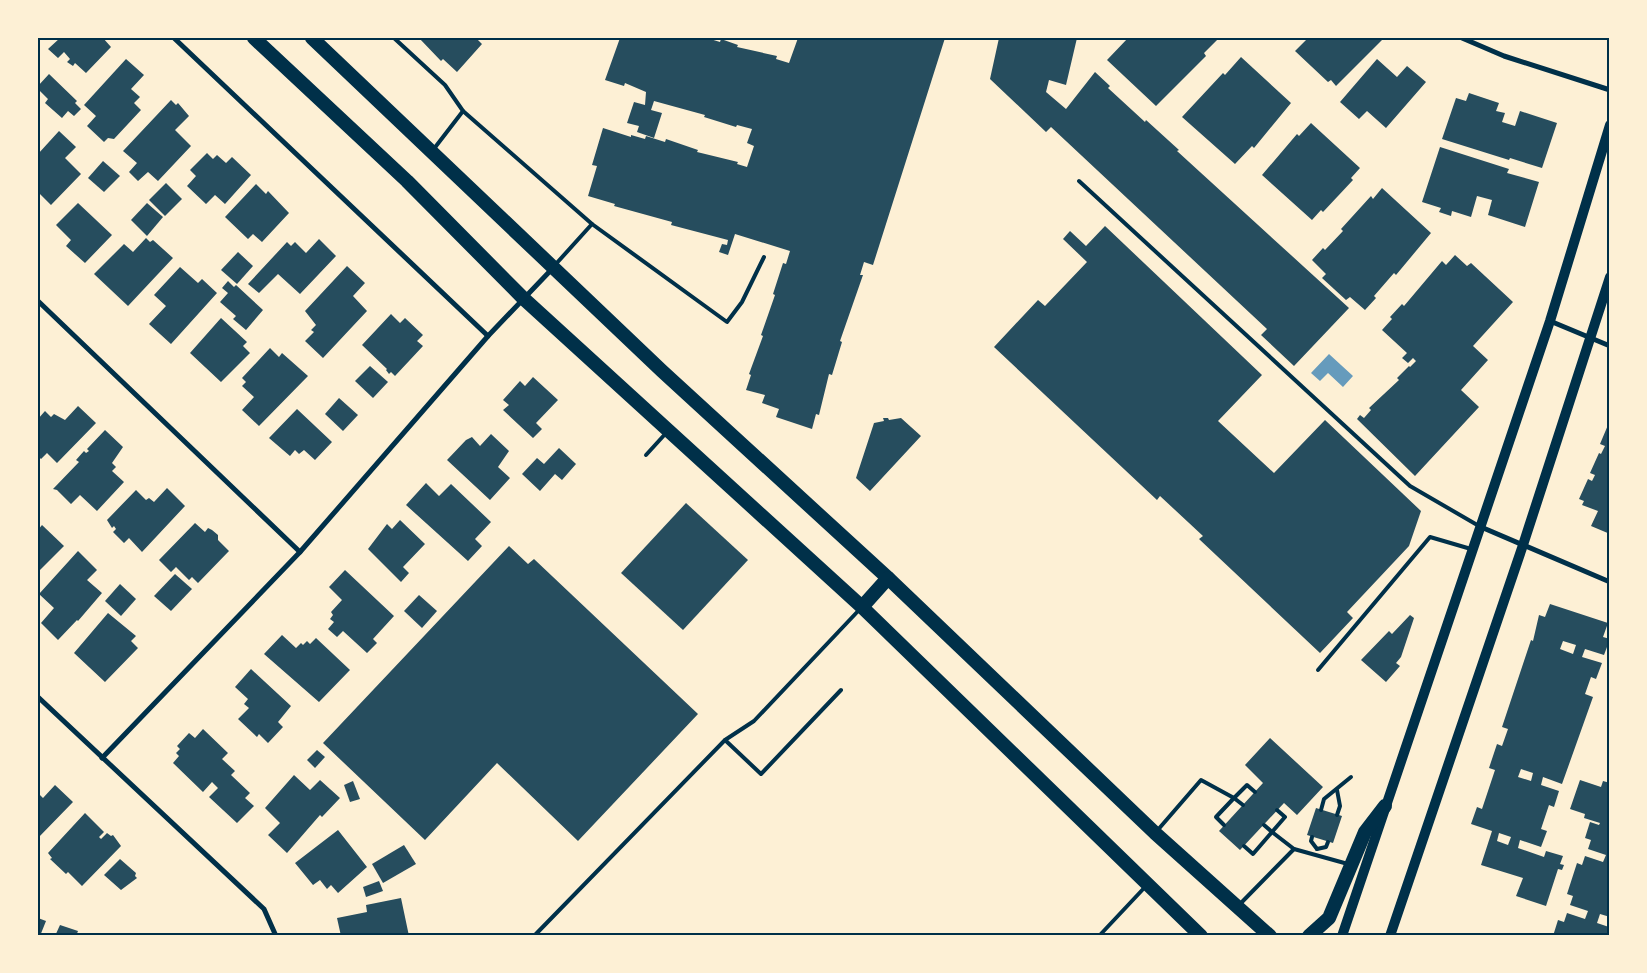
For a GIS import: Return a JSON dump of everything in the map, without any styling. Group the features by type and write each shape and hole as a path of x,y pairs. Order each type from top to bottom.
{"highway":[{"path":"254,38 406,181 524,298 862,606 1201,936"},
{"path":"312,38 662,370 888,578 1155,834 1270,936"},
{"path":"862,606 888,578"},
{"path":"1309,936 1329,918 1365,832 1384,806"}],"main road":[{"path":"1342,936 1384,806 1550,321 1610,125"},
{"path":"1390,936 1523,545 1610,277"}],"street":[{"path":"174,38 488,336"},
{"path":"1464,38 1504,56 1610,90"},
{"path":"102,758 300,552 488,336 554,267"},
{"path":"38,301 300,552"},
{"path":"1550,321 1610,346"},
{"path":"1481,527 1610,582"},
{"path":"38,697 264,909 276,936"}],"lane":[{"path":"394,38 445,85 463,111 592,224 727,322 742,302 764,257"},
{"path":"432,151 463,111"},
{"path":"1079,181 1410,486 1481,527"},
{"path":"554,267 592,224"},
{"path":"646,455 668,430"},
{"path":"1318,670 1430,537 1473,550"},
{"path":"534,936 725,740 754,721 862,606"},
{"path":"725,740 761,774 841,690"},
{"path":"1321,810 1324,799 1351,777"},
{"path":"1155,834 1201,780 1234,798 1242,805"},
{"path":"1224,825 1216,817 1247,785 1255,792"},
{"path":"1337,790 1340,806 1337,815"},
{"path":"1244,846 1253,854 1285,817 1277,810"},
{"path":"1264,825 1294,849 1352,865"},
{"path":"1312,837 1311,841 1317,849"},
{"path":"1317,849 1326,847 1328,842"},
{"path":"1237,906 1294,849"},
{"path":"1315,855 1317,849"},
{"path":"1099,936 1147,884"}],"water":[{"path":"1329,354 1353,376 1343,387 1328,373 1320,381 1311,373"}],"building":[{"path":"60,38 103,38 111,47 86,73 75,63 73,66 67,62 70,59 64,52 58,58 48,49"},
{"path":"419,38 478,38 482,44 457,72 443,59 441,61"},
{"path":"620,38 707,38 720,42 721,39 738,45 737,47 777,56 776,59 789,63 798,38 945,38 873,265 864,262 860,275 863,275 840,341 842,342 832,375 829,374 819,415 816,414 812,429 776,417 779,409 762,403 765,395 746,390 751,375 749,374 775,295 773,294 783,263 786,264 790,251 735,234 728,255 719,252 722,244 727,245 728,240 671,225 672,222 614,206 615,204 588,196 597,166 592,165 603,128 631,137 631,135 645,139 646,136 665,142 666,139 698,150 697,152 738,162 737,164 747,167 754,146 747,143 752,129 737,125 736,127 704,117 705,115 654,101 651,110 662,113 654,138 637,132 639,126 627,123 634,102 645,105 646,92 625,83 624,86 605,80"},
{"path":"999,38 1077,38 1066,85 1049,80 1046,92 1066,109 1095,72 1110,86 1108,88 1179,150 1177,151 1349,308 1294,366 1261,335 1267,329 1051,127 1046,132 990,79"},
{"path":"1128,38 1219,38 1204,53 1206,56 1156,106 1107,60"},
{"path":"1308,38 1384,38 1336,86 1331,80 1328,82 1295,51"},
{"path":"1241,57 1291,103 1254,148 1252,146 1235,164 1182,117 1223,73 1225,75"},
{"path":"126,59 144,75 131,89 140,97 134,103 141,110 114,139 108,138 104,142 87,126 96,116 84,105"},
{"path":"1377,59 1397,77 1407,66 1426,82 1386,128 1367,111 1359,119 1340,102"},
{"path":"49,74 77,101 75,103 81,109 74,116 68,111 62,118 45,103 48,99 38,89 38,86"},
{"path":"1469,93 1499,103 1496,111 1505,113 1502,122 1515,126 1520,111 1557,123 1542,168 1510,158 1509,160 1442,139 1456,98 1466,101"},
{"path":"171,100 176,105 178,103 189,116 175,130 191,146 158,181 148,172 138,181 129,172 137,163 123,151"},
{"path":"1311,123 1360,168 1351,178 1353,180 1323,212 1321,210 1312,220 1262,175 1297,134 1299,136"},
{"path":"59,131 76,147 65,158 81,174 51,205 38,192 38,154"},
{"path":"1440,147 1509,169 1507,173 1539,182 1525,227 1488,215 1492,200 1477,196 1471,217 1452,211 1451,216 1439,212 1441,208 1422,202"},
{"path":"207,153 213,159 217,155 226,163 232,157 251,175 225,204 215,195 206,204 187,186 196,176 190,170"},
{"path":"103,161 120,176 104,192 88,178"},
{"path":"166,183 182,199 165,216 149,200"},
{"path":"256,184 266,194 268,191 289,213 262,242 253,234 248,239 225,217"},
{"path":"1382,188 1431,233 1396,275 1394,273 1374,296 1376,298 1365,310 1350,297 1346,300 1322,278 1326,274 1312,260 1323,248 1325,250 1371,196 1373,199"},
{"path":"78,203 112,235 85,263 66,246 71,240 56,225"},
{"path":"147,203 163,217 147,236 131,220"},
{"path":"1105,226 1262,375 1218,421 1274,473 1325,420 1421,511 1409,546 1347,612 1353,618 1320,653 1199,539 1203,536 1160,496 1157,500 994,347 1038,300 1045,306 1087,262 1063,239 1070,231 1086,246"},
{"path":"146,238 150,242 153,240 173,258 128,306 94,274 124,244 133,252"},
{"path":"319,239 336,256 300,294 278,274 259,293 248,284 287,242 291,246 295,242 306,253"},
{"path":"238,252 253,266 237,284 221,270"},
{"path":"1455,255 1467,266 1471,263 1513,302 1473,346 1488,360 1461,390 1479,407 1415,476 1357,419 1360,415 1364,418 1371,410 1369,408 1416,361 1413,358 1408,363 1402,358 1407,353 1382,330 1392,319 1390,317 1402,304 1404,306 1442,261 1446,265"},
{"path":"347,266 365,283 353,296 367,311 323,358 305,341 314,332 311,330 316,325 305,311"},
{"path":"180,267 198,283 202,279 217,293 171,344 149,324 166,306 154,295"},
{"path":"228,281 234,287 236,285 263,310 246,330 233,319 236,316 220,302 228,293 222,288"},
{"path":"391,314 400,323 405,318 423,335 417,341 423,346 395,376 391,372 389,374 387,369 362,345"},
{"path":"221,318 247,342 243,346 250,353 221,382 190,353"},
{"path":"270,348 279,357 282,353 308,376 259,426 242,410 254,397 242,386 246,382 242,378"},
{"path":"370,366 388,382 373,398 355,381"},
{"path":"533,377 558,400 536,423 542,429 533,438 503,410 509,405 503,400 520,381 525,386"},
{"path":"339,398 358,415 343,431 325,414"},
{"path":"78,406 96,423 57,463 47,453 41,459 38,456 38,419 45,411 51,417 54,414 65,420"},
{"path":"297,409 332,442 315,460 304,450 299,454 295,450 290,456 269,438"},
{"path":"883,418 888,418 889,420 901,418 921,436 870,491 856,478 874,423 884,421"},
{"path":"1608,425 1610,426 1610,534 1591,526 1598,511 1582,505 1584,501 1579,499 1588,479 1592,481 1595,475 1590,473 1599,453 1601,454 1605,446 1600,444"},
{"path":"105,430 123,447 112,463 116,467 112,471 124,482 97,511 80,495 71,504 57,490 53,489 79,462 76,460 84,451 86,453 89,451 87,449"},
{"path":"491,434 509,451 498,467 510,478 490,500 447,460 466,440 472,437 480,446"},
{"path":"559,448 576,464 562,480 555,474 540,491 522,474 537,458 544,464"},
{"path":"426,483 439,496 451,484 491,522 475,539 482,546 468,561 406,505"},
{"path":"167,488 185,506 142,552 129,538 124,543 113,532 116,529 114,526 112,528 107,520 136,490 146,500 149,498 154,502"},
{"path":"686,503 748,560 683,630 621,573"},
{"path":"400,520 425,544 403,567 409,573 401,582 368,549 387,524 392,529"},
{"path":"195,523 205,532 208,528 212,530 218,535 218,540 229,551 198,583 192,577 189,580 176,567 171,572 159,560"},
{"path":"42,525 64,546 38,572 38,530"},
{"path":"509,546 528,564 534,559 698,714 578,841 497,763 425,840 323,743"},
{"path":"78,551 97,570 87,580 102,593 78,621 58,640 41,623 54,608 39,594"},
{"path":"345,570 394,616 373,639 377,643 367,653 343,631 337,637 328,629 334,622 330,619 333,615 331,612 342,600 329,587"},
{"path":"175,574 192,589 171,611 154,596"},
{"path":"120,584 136,599 121,616 105,601"},
{"path":"419,595 437,611 422,628 404,611"},
{"path":"1550,604 1608,623 1603,637 1610,639 1604,655 1585,649 1582,657 1602,663 1596,679 1591,677 1585,694 1593,697 1562,784 1543,777 1541,785 1559,791 1554,807 1549,805 1541,829 1547,831 1541,847 1520,840 1518,848 1544,857 1546,851 1563,856 1560,864 1564,865 1562,870 1558,869 1546,906 1516,896 1523,878 1481,865 1492,831 1471,824 1477,807 1482,809 1495,770 1489,768 1497,744 1502,746 1508,729 1502,727 1531,640 1533,641 1539,615 1545,617","holes":["1563,641 1576,645 1573,654 1560,649","1521,769 1533,773 1531,781 1518,777","1499,833 1511,837 1508,845 1497,841"]},
{"path":"108,613 136,636 131,641 138,648 105,682 74,653"},
{"path":"1410,615 1414,618 1401,657 1396,663 1400,666 1386,682 1361,660 1389,631 1392,634"},
{"path":"282,635 296,648 301,643 303,645 307,641 310,644 316,638 350,670 319,702 264,654"},
{"path":"251,669 291,706 278,722 283,727 268,743 259,734 257,737 238,719 249,708 244,704 248,699 235,687"},
{"path":"203,729 228,753 222,759 235,771 231,775 250,793 245,798 254,806 237,823 209,797 218,788 212,782 203,792 173,763 179,756 176,753 180,749 177,746 189,733 195,738"},
{"path":"1270,738 1323,787 1297,815 1284,803 1240,850 1219,831 1263,783 1245,765"},
{"path":"317,750 325,757 315,768 307,760"},
{"path":"294,775 310,790 320,780 340,798 322,817 320,815 287,853 268,835 280,823 265,808"},
{"path":"1580,780 1601,787 1603,781 1610,783 1610,917 1600,914 1597,923 1609,927 1606,936 1553,936 1558,920 1564,922 1567,913 1585,919 1588,911 1570,905 1573,896 1567,894 1577,863 1582,865 1585,856 1603,862 1606,855 1588,849 1591,840 1585,838 1590,822 1599,825 1600,823 1584,818 1585,814 1570,809"},
{"path":"353,781 360,799 350,802 344,785"},
{"path":"55,785 73,802 38,838 38,793 43,798"},
{"path":"1316,808 1342,816 1333,843 1307,835"},
{"path":"85,813 104,832 99,837 101,839 107,833 111,836 113,835 121,846 82,886 68,872 66,874 50,859 52,858 48,853"},
{"path":"338,830 367,867 338,893 331,885 327,889 320,880 313,885 295,863"},
{"path":"404,845 416,864 383,883 372,864"},
{"path":"120,859 136,873 135,876 137,878 121,890 104,875"},
{"path":"379,881 383,891 366,897 363,887"},
{"path":"401,898 409,936 341,936 337,918 367,912 366,905"},
{"path":"38,918 46,921 40,936 38,936"},
{"path":"60,925 78,931 76,936 55,936"}]}
